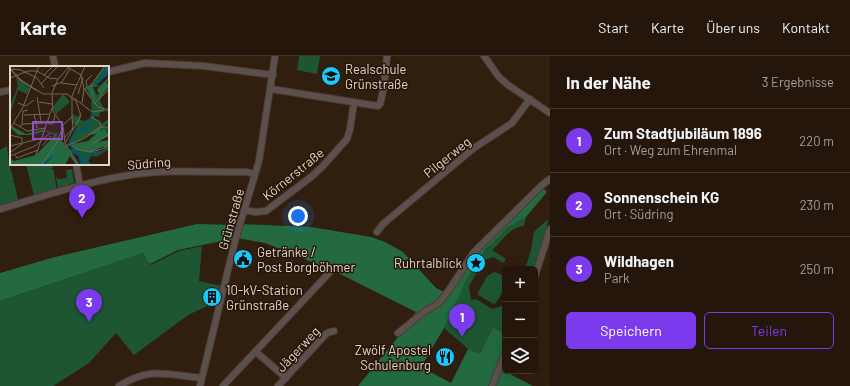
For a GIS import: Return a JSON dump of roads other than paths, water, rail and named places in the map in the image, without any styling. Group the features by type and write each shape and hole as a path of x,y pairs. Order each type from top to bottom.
{"street":[{"path":"53,56 55,66"},
{"name":"Grünstraße","path":"200,386 235,241 262,145 276,56"},
{"path":"271,89 376,106 379,105 384,87 387,56"},
{"path":"484,56 499,77 550,113"},
{"path":"109,72 145,59 273,75"},
{"path":"0,92 10,90"},
{"name":"Pilgerweg","path":"377,232 383,224 474,148 512,123 530,99"},
{"name":"Körnerstraße","path":"244,210 255,212 266,211 322,167 347,139 354,102"},
{"path":"76,165 80,186"},
{"name":"Südring","path":"0,208 80,186 125,176 156,172 246,172 255,174"},
{"path":"398,333 424,312 439,303 474,252 542,185 550,179"},
{"path":"538,266 550,228"},
{"path":"223,386 330,272"},
{"name":"Jägerweg","path":"278,386 327,333 334,331"},
{"path":"256,352 286,378"},
{"path":"492,386 502,361"},
{"path":"118,386 132,378 147,373 202,378"}],"place":[{"name":"Realschule Grünstraße","path":"331,76"},
{"name":"Sonnenschein KG","path":"82,218"},
{"name":"Getränke / Post Borgböhmer","path":"243,259"},
{"name":"Ruhrtalblick","path":"476,263"},
{"name":"10-kV-Station Grünstraße","path":"212,297"},
{"name":"Wildhagen","path":"89,322"},
{"name":"Zum Stadtjubiläum 1896","path":"462,337"},
{"name":"Zwölf Apostel Schulenburg","path":"445,357"}]}
